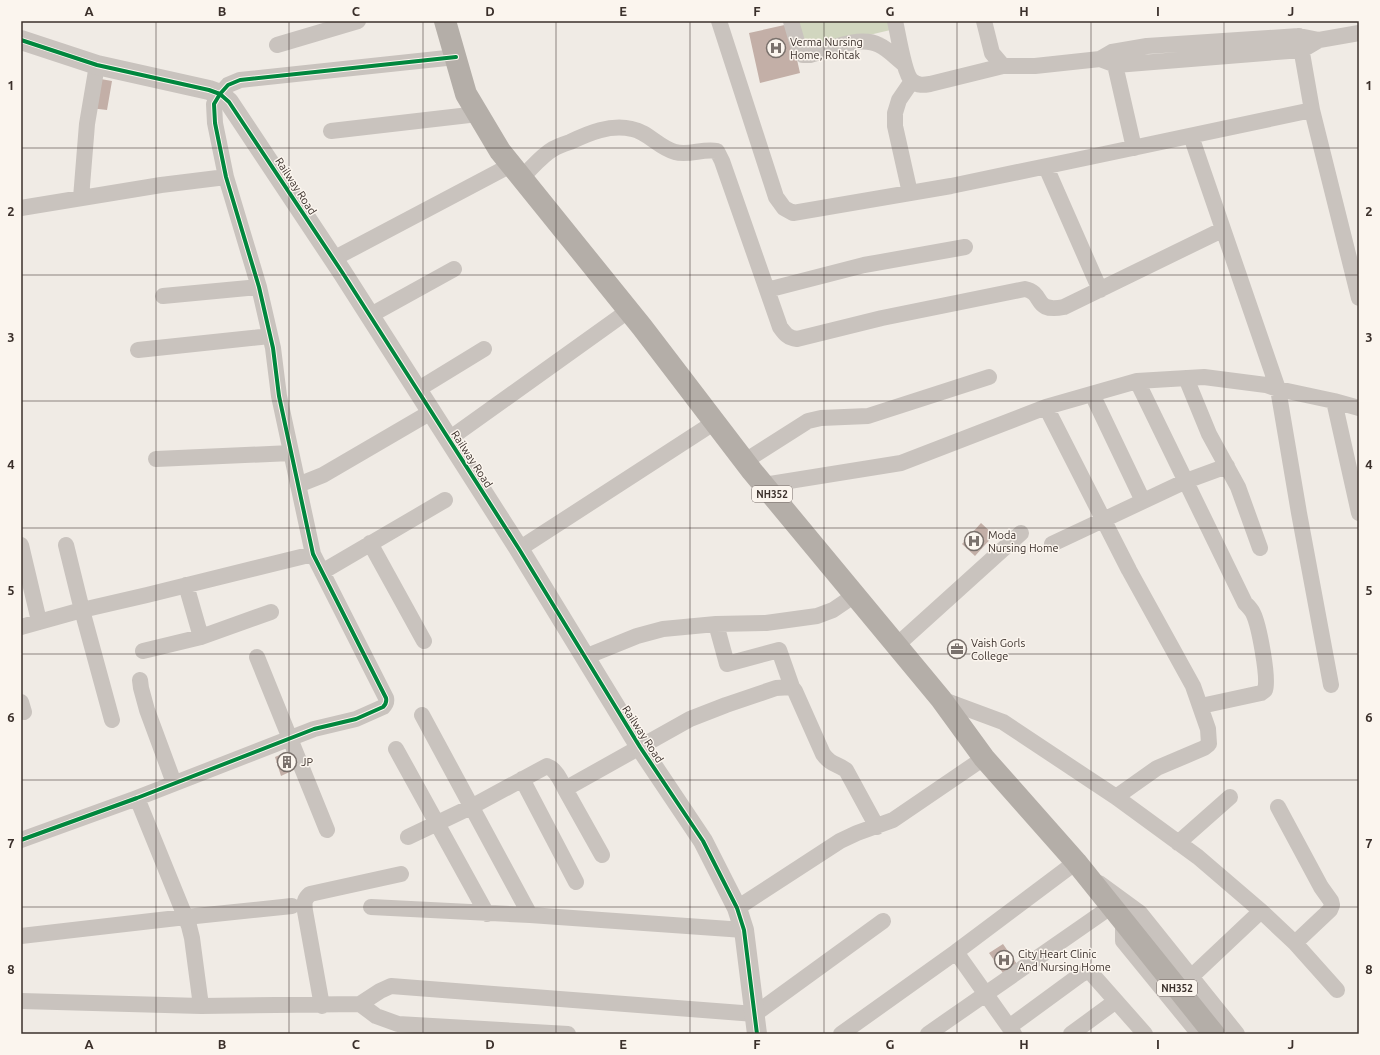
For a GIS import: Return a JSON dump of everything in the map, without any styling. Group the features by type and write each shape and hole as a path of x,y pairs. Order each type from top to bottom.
{"highway":[{"name":"NH352","path":"446,21 466,94 500,151 628,311 764,485 941,699 984,758 1083,871 1214,1034"}],"street":[{"path":"277,45 358,21"},
{"path":"719,21 776,197 784,208 793,213 910,193 1134,148 1312,110"},
{"path":"791,21 798,49 803,55 810,55 857,42 869,41 880,45 904,64"},
{"path":"895,21 904,64 912,81 920,85 930,84 1003,66 1035,66 1301,43 1359,33"},
{"path":"984,21 992,53 1003,66"},
{"path":"21,40 97,65 220,94"},
{"path":"1301,43 1312,110 1353,248 1359,298"},
{"path":"21,840 137,798 322,726 356,720 383,707 386,702 313,554 279,396 273,348 259,287 226,177 215,123 214,104 228,85 240,80 456,57"},
{"path":"1109,59 1134,148"},
{"path":"80,198 88,118 97,65"},
{"path":"910,193 895,126 895,113 899,100 912,81"},
{"name":"Railway Road","path":"220,94 229,102 237,113 449,439 519,549 640,746 703,841 737,908 744,930 757,1034"},
{"path":"331,131 478,114"},
{"path":"333,260 516,171 553,149 587,134 615,127 632,129 641,132 665,148 682,154 712,150 717,151 722,161 780,327 785,335 791,339 797,339 882,318 1025,289 1033,292 1040,303 1046,308 1053,310 1064,307 1100,290 1222,230"},
{"path":"1191,136 1278,390 1331,685"},
{"path":"1046,166 1100,290"},
{"path":"21,208 226,177"},
{"path":"767,290 864,265 965,247"},
{"path":"369,316 454,269"},
{"path":"163,296 259,287"},
{"path":"449,439 628,311"},
{"path":"138,350 270,336"},
{"path":"417,390 484,349"},
{"path":"745,461 808,422 821,418 856,417 880,413 989,377"},
{"path":"764,485 901,463 1046,408 1137,382 1204,377 1266,385 1278,390 1334,401 1359,408"},
{"path":"1186,378 1209,434 1240,493 1260,548"},
{"path":"1137,382 1245,603 1254,614 1260,637 1266,676 1265,690 1261,693 1201,706"},
{"path":"1092,394 1143,501"},
{"path":"1334,401 1359,513"},
{"path":"1046,408 1129,570 1193,686 1208,729 1209,744 1204,748 1157,768 1116,797"},
{"path":"298,485 323,475 431,412"},
{"path":"519,549 715,422"},
{"path":"156,459 291,453"},
{"path":"1052,544 1186,481 1227,466"},
{"path":"322,572 446,500"},
{"path":"897,645 1021,533"},
{"path":"370,543 424,641"},
{"path":"21,545 39,621"},
{"path":"66,545 112,720"},
{"path":"21,627 82,610 313,554"},
{"path":"186,585 201,637"},
{"path":"585,657 637,636 663,629 716,624 766,623 817,616 833,610 855,595"},
{"path":"143,652 201,637 271,612"},
{"path":"716,624 727,664 779,650 792,687 803,707 823,754 833,765 846,770 877,827"},
{"path":"257,657 327,830"},
{"path":"140,680 147,710 174,783"},
{"path":"565,789 640,746 710,710 776,688 792,687"},
{"path":"941,699 1003,722 1116,797 1198,857 1261,911 1295,943 1338,990"},
{"path":"422,715 530,915"},
{"path":"396,749 487,914"},
{"path":"737,908 840,841 893,820 984,758"},
{"path":"408,837 471,807 547,766 555,771 602,855"},
{"path":"522,779 576,882"},
{"path":"1178,843 1230,797"},
{"path":"137,798 186,916 192,938 202,1006"},
{"path":"1278,807 1320,887 1331,901 1332,905 1330,910 1295,943"},
{"path":"841,1034 956,952 1083,871 1140,913 1237,1034"},
{"path":"322,1006 305,911 305,898 310,894 401,874"},
{"path":"21,936 186,916 292,906"},
{"path":"371,907 530,915 744,930"},
{"path":"1192,977 1261,911"},
{"path":"928,1034 985,994 1118,913 1123,941 1199,1034"},
{"path":"21,1001 202,1006 322,1006 360,1004 391,986 755,1014 883,921"},
{"path":"956,952 1011,1030 1085,972 1092,974 1145,1034"},
{"path":"1071,1034 1116,1001"},
{"path":"360,1004 376,1016 398,1024 568,1034"}],"green space":[{"path":"797,21 899,21 899,28 805,50"}],"building":[{"path":"789,24 800,73 760,83 749,33"},
{"path":"95,78 112,81 107,110 90,108"},
{"path":"981,523 994,535 975,556 962,544"},
{"name":"JP","path":"291,750 300,767 281,776 275,757"},
{"path":"1003,944 1019,967 1005,976 989,953"}],"cycle path":[{"path":"21,40 97,65 209,90 220,94 229,102 342,272 519,549 640,747 703,841 737,908 744,930 757,1034"},
{"path":"21,840 137,798 314,729 356,719 383,707 386,704 386,698 313,554 279,396 273,348 259,287 226,177 215,123 214,104 228,85 240,80 456,57"}],"place":[{"name":"Verma Nursing Home, Rohtak","path":"776,48"},
{"name":"Moda Nursing Home","path":"974,541"},
{"name":"Vaish Gorls College","path":"957,649"},
{"name":"JP","path":"287,762"},
{"name":"City Heart Clinic And Nursing Home","path":"1004,960"}]}
